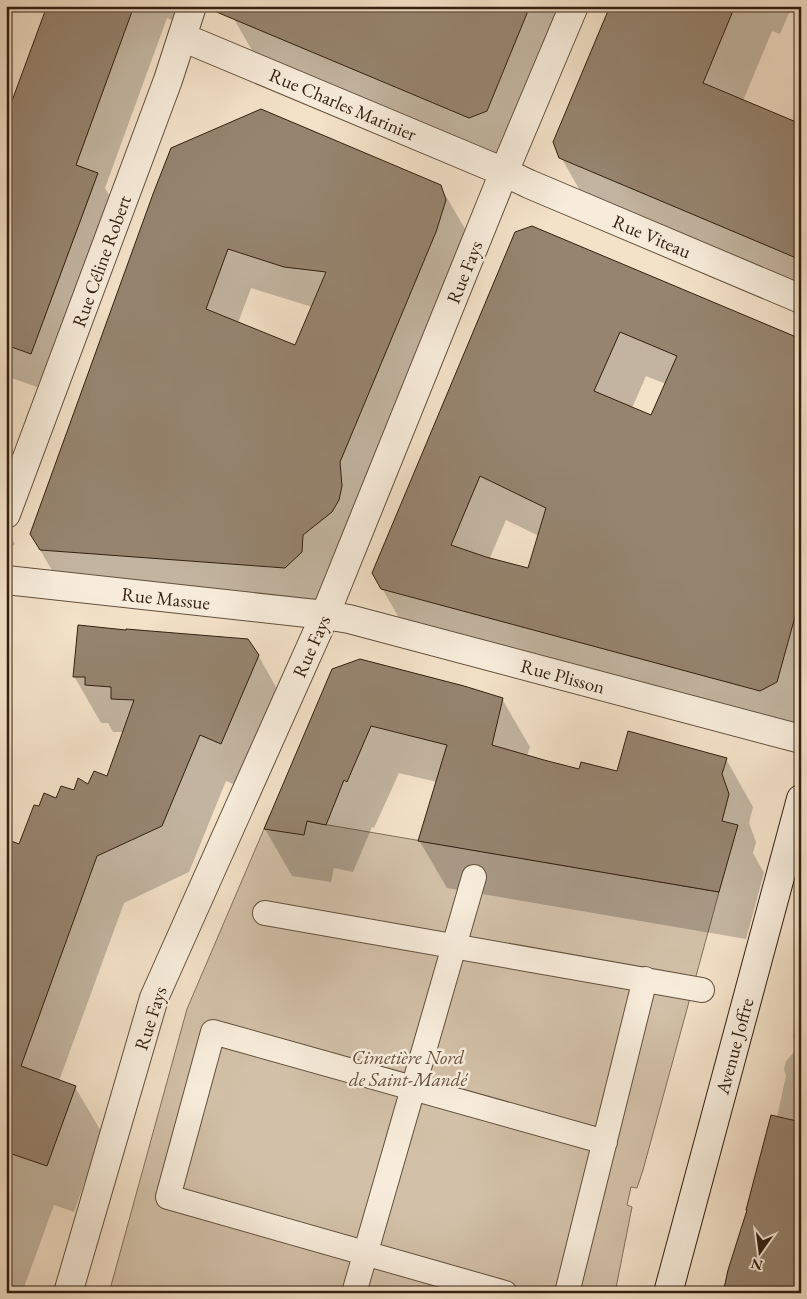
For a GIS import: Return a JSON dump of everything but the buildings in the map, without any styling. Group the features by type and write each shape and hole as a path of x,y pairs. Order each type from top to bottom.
{"street":[{"name":"Rue Céline Robert","path":"6,514 168,80 192,6"},
{"name":"Rue Fays","path":"68,1293 154,998 326,615 504,172 574,6"},
{"name":"Rue Charles Marinier","path":"182,36 504,172"},
{"name":"Rue Viteau","path":"504,172 801,299"},
{"name":"Rue Massue","path":"6,580 326,615"},
{"name":"Rue Plisson","path":"326,615 349,619 801,739"},
{"name":"Avenue Joffre","path":"668,1293 801,799"}],"lane":[{"path":"354,1293 474,877"},
{"path":"265,912 702,990"},
{"path":"567,1293 645,979"},
{"path":"505,1293 168,1197 213,1032 605,1142"}],"green space":[{"name":"Cimetière Nord de Saint-Mandé","path":"270,815 719,892 643,1170 637,1188 631,1187 627,1205 632,1207 615,1293 109,1293 187,1009"}]}
